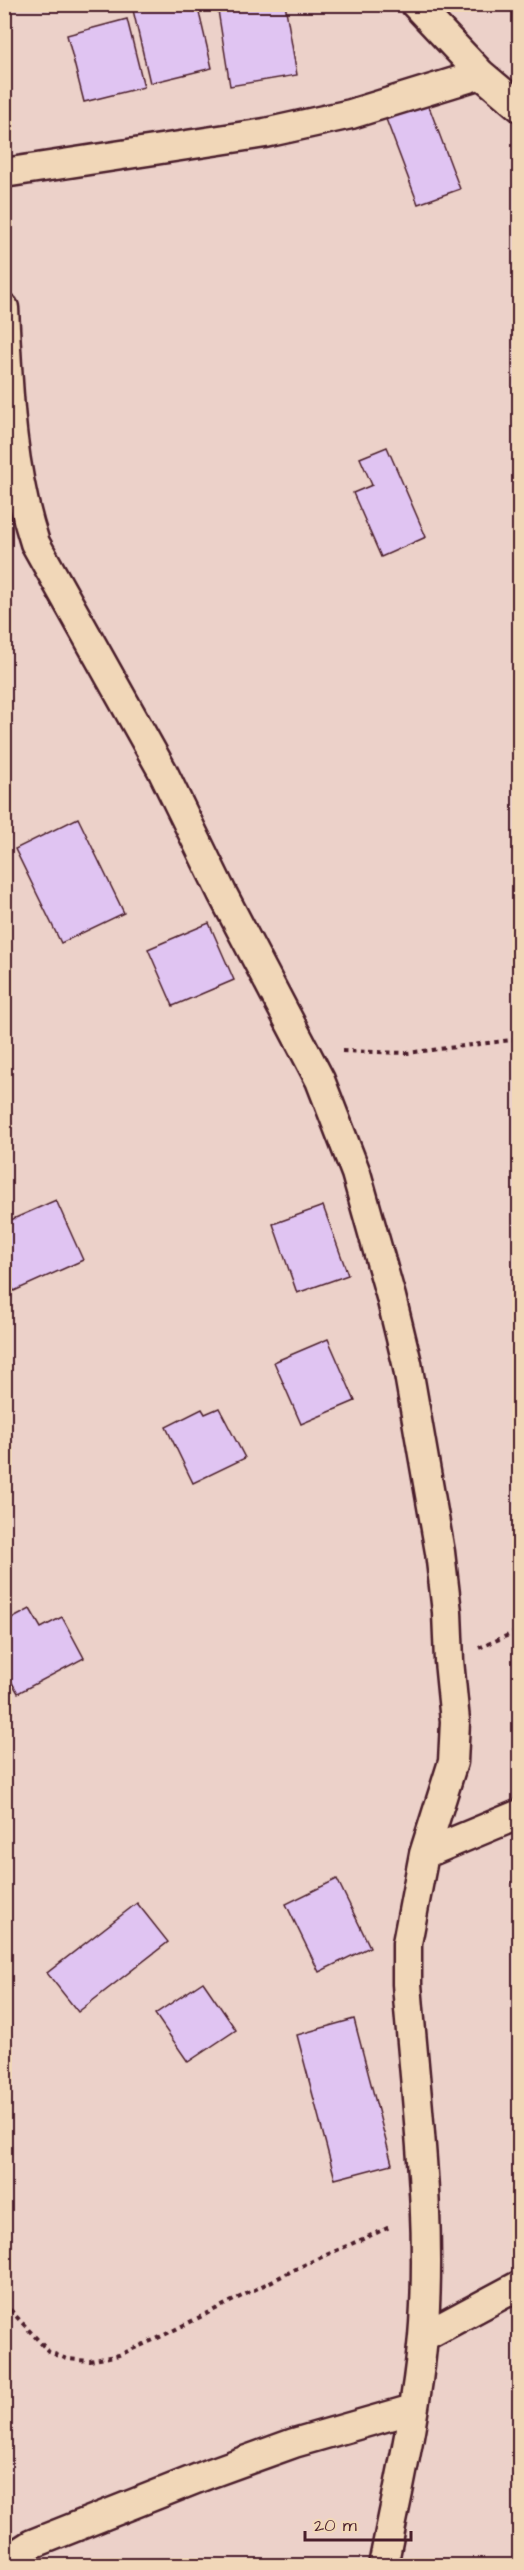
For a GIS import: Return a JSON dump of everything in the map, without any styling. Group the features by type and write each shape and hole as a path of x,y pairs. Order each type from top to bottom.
{"street":[{"path":"415,4 481,74 519,107"},
{"path":"4,173 266,133 351,114 481,74"},
{"path":"4,308 12,434 14,518 35,543 162,770 222,893 320,1080 356,1173 407,1363 440,1552 455,1721 453,1762 424,1854 407,1943 407,1984 427,2240 423,2337 413,2409 383,2565"},
{"path":"424,1854 519,1814"},
{"path":"423,2337 519,2285"},
{"path":"4,2562 32,2544 211,2473 294,2443 413,2409"}],"path":[{"path":"305,1050 407,1053 519,1039"},
{"path":"449,1661 519,1630"},
{"path":"4,2303 49,2352 67,2359 90,2361 119,2355 306,2264 425,2211"}],"building":[{"path":"159,4 197,4 212,68 150,83 133,10"},
{"path":"217,4 285,4 297,75 230,86"},
{"path":"127,19 144,87 84,102 67,35"},
{"path":"428,104 460,189 418,204 386,119"},
{"path":"387,447 426,537 381,557 353,493 372,485 360,458"},
{"path":"78,818 124,913 61,943 15,849"},
{"path":"209,923 234,980 173,1006 148,949"},
{"path":"56,1200 83,1260 14,1291 4,1270 4,1223"},
{"path":"323,1206 348,1275 297,1293 273,1224"},
{"path":"328,1339 355,1401 301,1424 274,1362"},
{"path":"219,1408 245,1458 193,1483 166,1427 202,1409 205,1414"},
{"path":"30,1609 41,1628 62,1617 84,1658 18,1693 4,1669 4,1623"},
{"path":"337,1879 370,1947 319,1972 286,1904"},
{"path":"137,1903 168,1942 78,2012 47,1973"},
{"path":"203,1982 236,2030 188,2062 155,2014"},
{"path":"354,2019 392,2164 335,2179 297,2035"}]}
